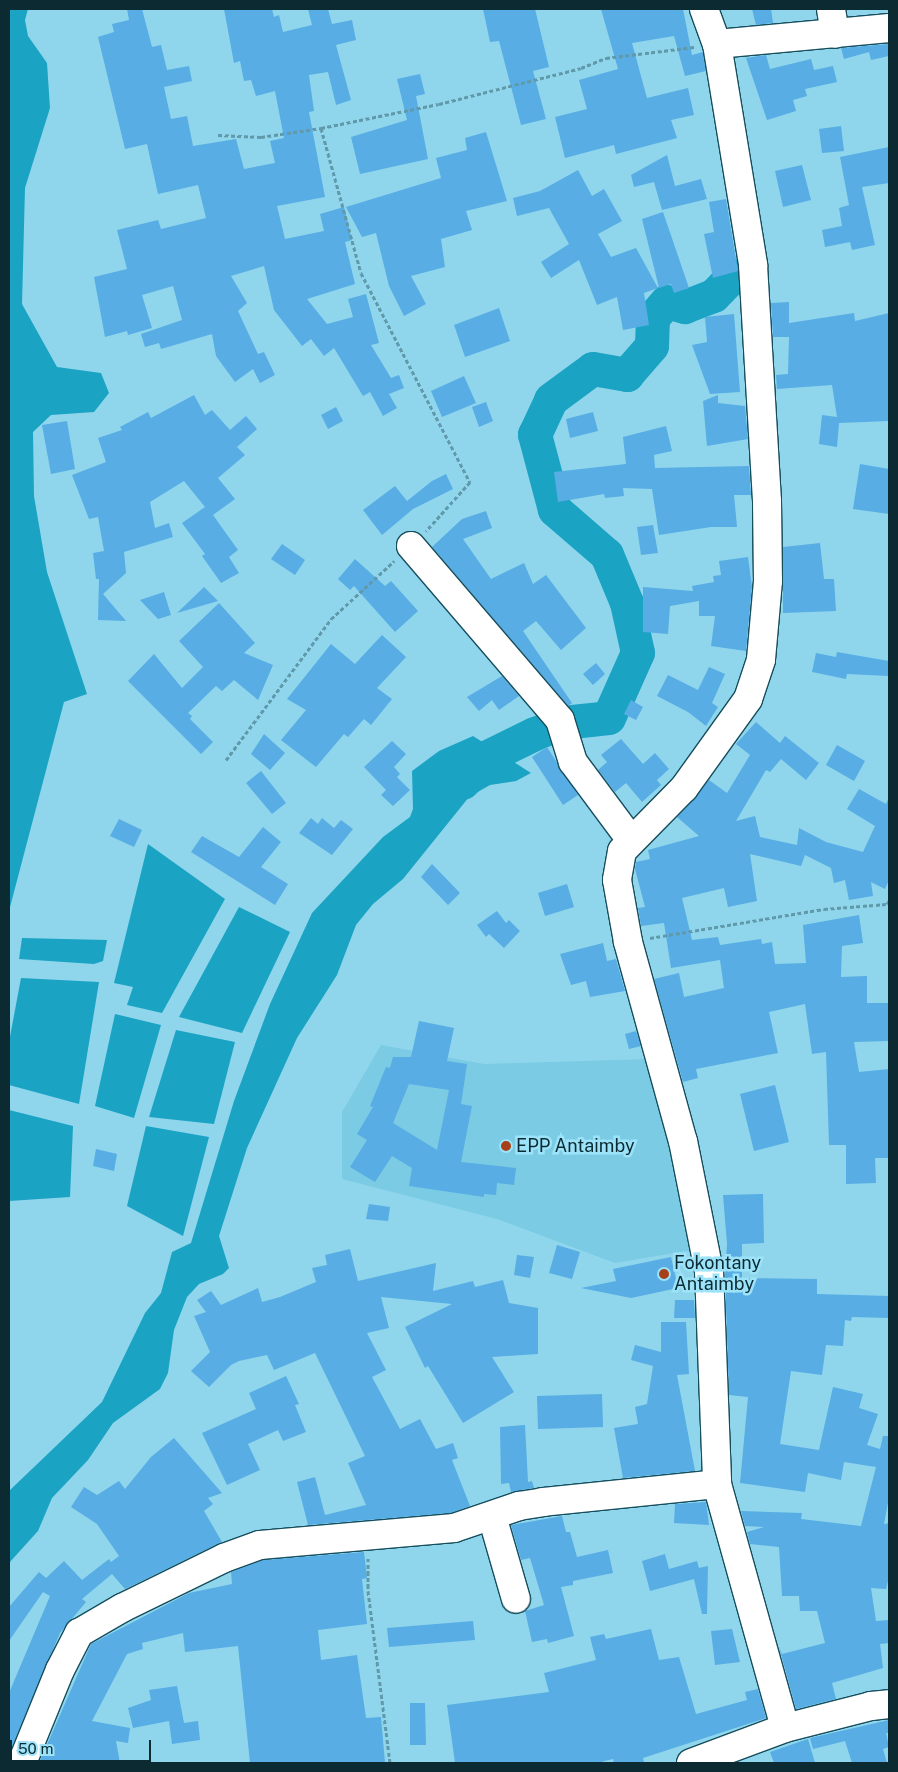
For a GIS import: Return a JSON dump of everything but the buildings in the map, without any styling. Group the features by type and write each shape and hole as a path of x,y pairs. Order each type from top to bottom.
{"street":[{"path":"704,9 717,44 753,259 767,501 768,581 761,660 748,699 684,788 622,851 617,880 628,942 684,1141 709,1271 717,1484 785,1728"},
{"path":"717,44 833,22 889,28"},
{"path":"411,546 561,723 573,762 631,840"},
{"path":"22,1763 60,1670 79,1634 122,1608 224,1558 250,1548 454,1528 519,1506 543,1502 717,1484"},
{"path":"492,1516 516,1599"},
{"path":"690,1763 785,1728 870,1706 889,1704"}],"path":[{"path":"218,135 261,137 322,128 439,104 581,68 606,58 717,44"},
{"path":"226,760 331,619 450,508 470,482 361,273 322,128"},
{"path":"628,942 824,909 887,904 889,901"},
{"path":"368,1537 368,1591 390,1763"}],"shaded area":[{"path":"9,9 28,9 25,20 28,36 47,63 50,108 25,188 22,304 57,367 101,373 109,393 94,412 51,415 33,432 34,496 47,572 87,694 64,702 9,911"},
{"path":"473,736 531,773 516,781 490,785 469,797 403,879 373,904 356,925 337,975 297,1038 247,1148 219,1236 229,1268 223,1274 199,1284 187,1297 174,1330 168,1373 160,1389 113,1423 88,1460 52,1498 38,1531 9,1563 9,1491 102,1402 145,1313 161,1293 172,1252 191,1243 234,1101 270,1004 312,913 383,837 410,817 413,809 412,771 439,751"},
{"path":"148,844 225,899 162,1013 127,1005 133,987 114,983"},
{"path":"239,907 290,932 242,1033 179,1017"},
{"path":"22,938 107,940 103,961 94,964 19,959"},
{"path":"21,978 99,982 79,1104 9,1085 9,1042"},
{"path":"115,1014 161,1025 134,1118 95,1106"},
{"path":"176,1030 235,1042 214,1124 149,1117"},
{"name":"EPP Antaimby","path":"381,1045 484,1064 650,1059 692,1250 615,1263 497,1219 342,1179 342,1112"},
{"path":"9,1110 73,1126 70,1197 9,1201"},
{"path":"146,1126 209,1137 183,1236 127,1206"}],"waterway":[{"path":"463,783 488,757 535,734 563,723 609,718 638,653 627,603 607,555 555,510 535,435 551,400 593,369 627,375 652,346 653,318 667,302 685,307 714,296 733,276"}],"place":[{"name":"EPP Antaimby","path":"506,1146"},
{"name":"Fokontany Antaimby","path":"664,1274"}]}
